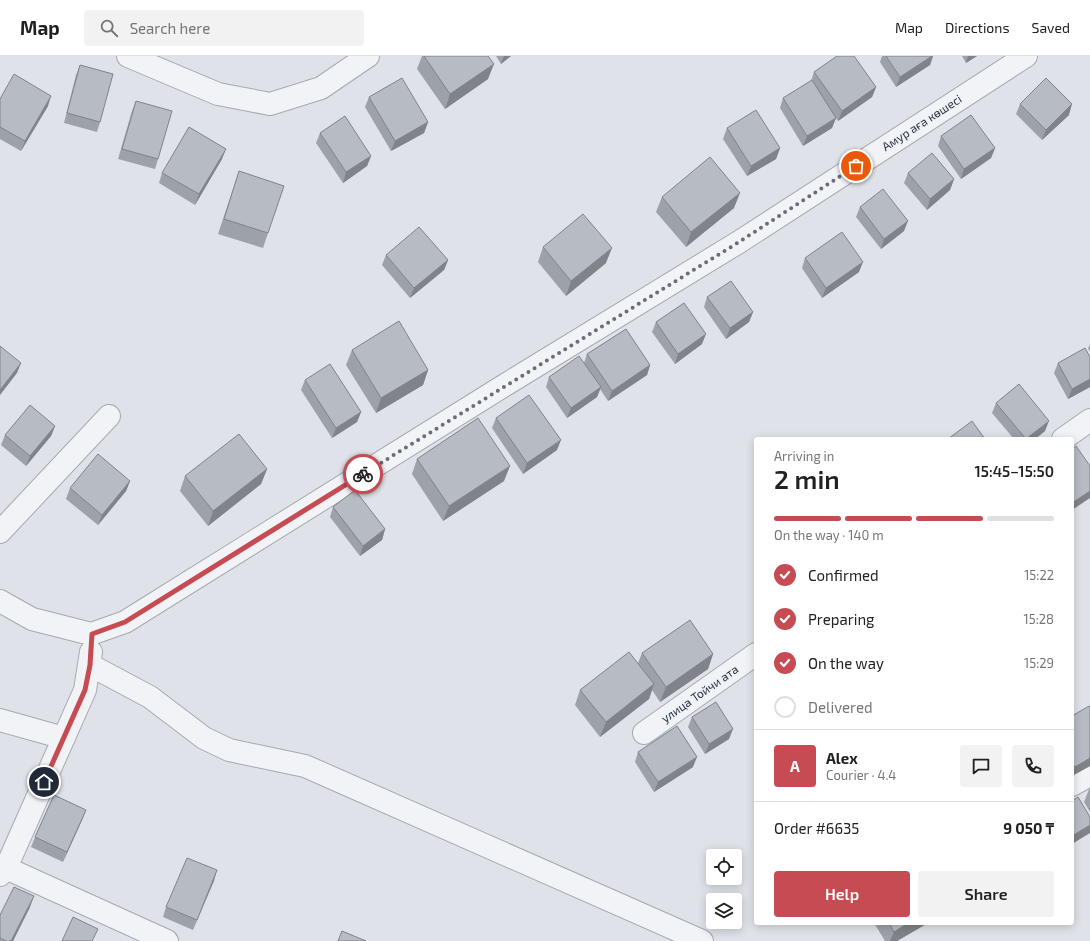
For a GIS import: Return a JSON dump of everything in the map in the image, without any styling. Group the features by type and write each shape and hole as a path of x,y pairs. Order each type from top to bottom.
{"street":[{"path":"128,56 218,94 270,104 321,88 368,56"},
{"name":"Амур аға көшесі","path":"92,634 125,622 739,242 1026,56"},
{"path":"0,532 110,416"},
{"path":"1065,437 1090,420"},
{"path":"0,601 32,619 92,634 90,665 85,690 3,872 167,941"},
{"name":"улица Тойчи ата","path":"644,733 754,655"},
{"path":"90,665 150,697 204,738 223,747 305,766 702,941"},
{"path":"0,720 64,738"},
{"path":"1074,784 1090,775"}],"building":[{"path":"424,56 488,56 494,64 450,94"},
{"path":"837,56 854,56 876,87 842,111 814,72"},
{"path":"886,56 932,56 900,77"},
{"path":"80,65 113,74 100,122 67,113"},
{"path":"14,74 51,96 25,141 0,127 0,99"},
{"path":"402,78 428,122 395,141 369,97"},
{"path":"1046,78 1072,104 1046,130 1020,104"},
{"path":"812,80 836,118 807,136 783,98"},
{"path":"136,101 172,111 158,159 122,149"},
{"path":"756,110 780,148 751,166 727,128"},
{"path":"971,115 995,148 964,169 941,136"},
{"path":"345,116 371,156 346,172 320,133"},
{"path":"189,127 226,149 199,194 162,173"},
{"path":"932,153 954,179 930,199 908,173"},
{"path":"710,157 740,193 691,232 662,197"},
{"path":"239,171 284,186 268,233 224,219"},
{"path":"883,189 908,221 884,239 860,207"},
{"path":"583,214 612,248 571,281 543,247"},
{"path":"419,227 448,260 414,288 386,255"},
{"path":"842,232 863,262 826,288 805,258"},
{"path":"731,281 753,312 730,328 707,297"},
{"path":"684,303 706,334 678,354 656,322"},
{"path":"399,321 428,370 381,398 352,350"},
{"path":"626,329 650,365 612,391 587,354"},
{"path":"0,346 21,363 0,390"},
{"path":"1085,348 1090,357 1090,379 1072,389 1058,363"},
{"path":"579,356 601,387 571,408 549,377"},
{"path":"330,364 361,412 336,428 305,380"},
{"path":"1019,384 1049,421 1029,437 1024,437 996,403"},
{"path":"529,395 561,440 527,463 496,418"},
{"path":"30,405 55,426 30,456 5,435"},
{"path":"478,418 510,466 449,506 417,459"},
{"path":"972,421 984,437 951,437"},
{"path":"239,434 267,469 213,511 185,476"},
{"path":"1076,446 1090,466 1090,491 1074,502 1074,448"},
{"path":"98,454 130,481 102,515 70,488"},
{"path":"355,490 385,529 363,546 333,507"},
{"path":"690,620 713,654 666,687 642,653"},
{"path":"629,652 654,684 606,722 580,690"},
{"path":"716,702 733,729 709,744 692,717"},
{"path":"1089,706 1090,707 1090,758 1075,767 1074,765 1074,715"},
{"path":"677,726 697,757 658,782 638,752"},
{"path":"54,795 86,810 67,852 35,837"},
{"path":"1078,797 1090,817 1090,825 1074,835 1074,800"},
{"path":"187,858 217,870 197,920 166,907"},
{"path":"14,887 34,896 11,941 6,941 0,938 0,915"},
{"path":"73,917 98,929 92,941 62,941"},
{"path":"890,925 905,925 894,932"},
{"path":"342,931 366,941 338,941"}],"way so far":[{"path":"363,474 739,242 856,166"}],"route":[{"path":"44,782 85,690 90,665 92,634 125,622 363,474"}]}
